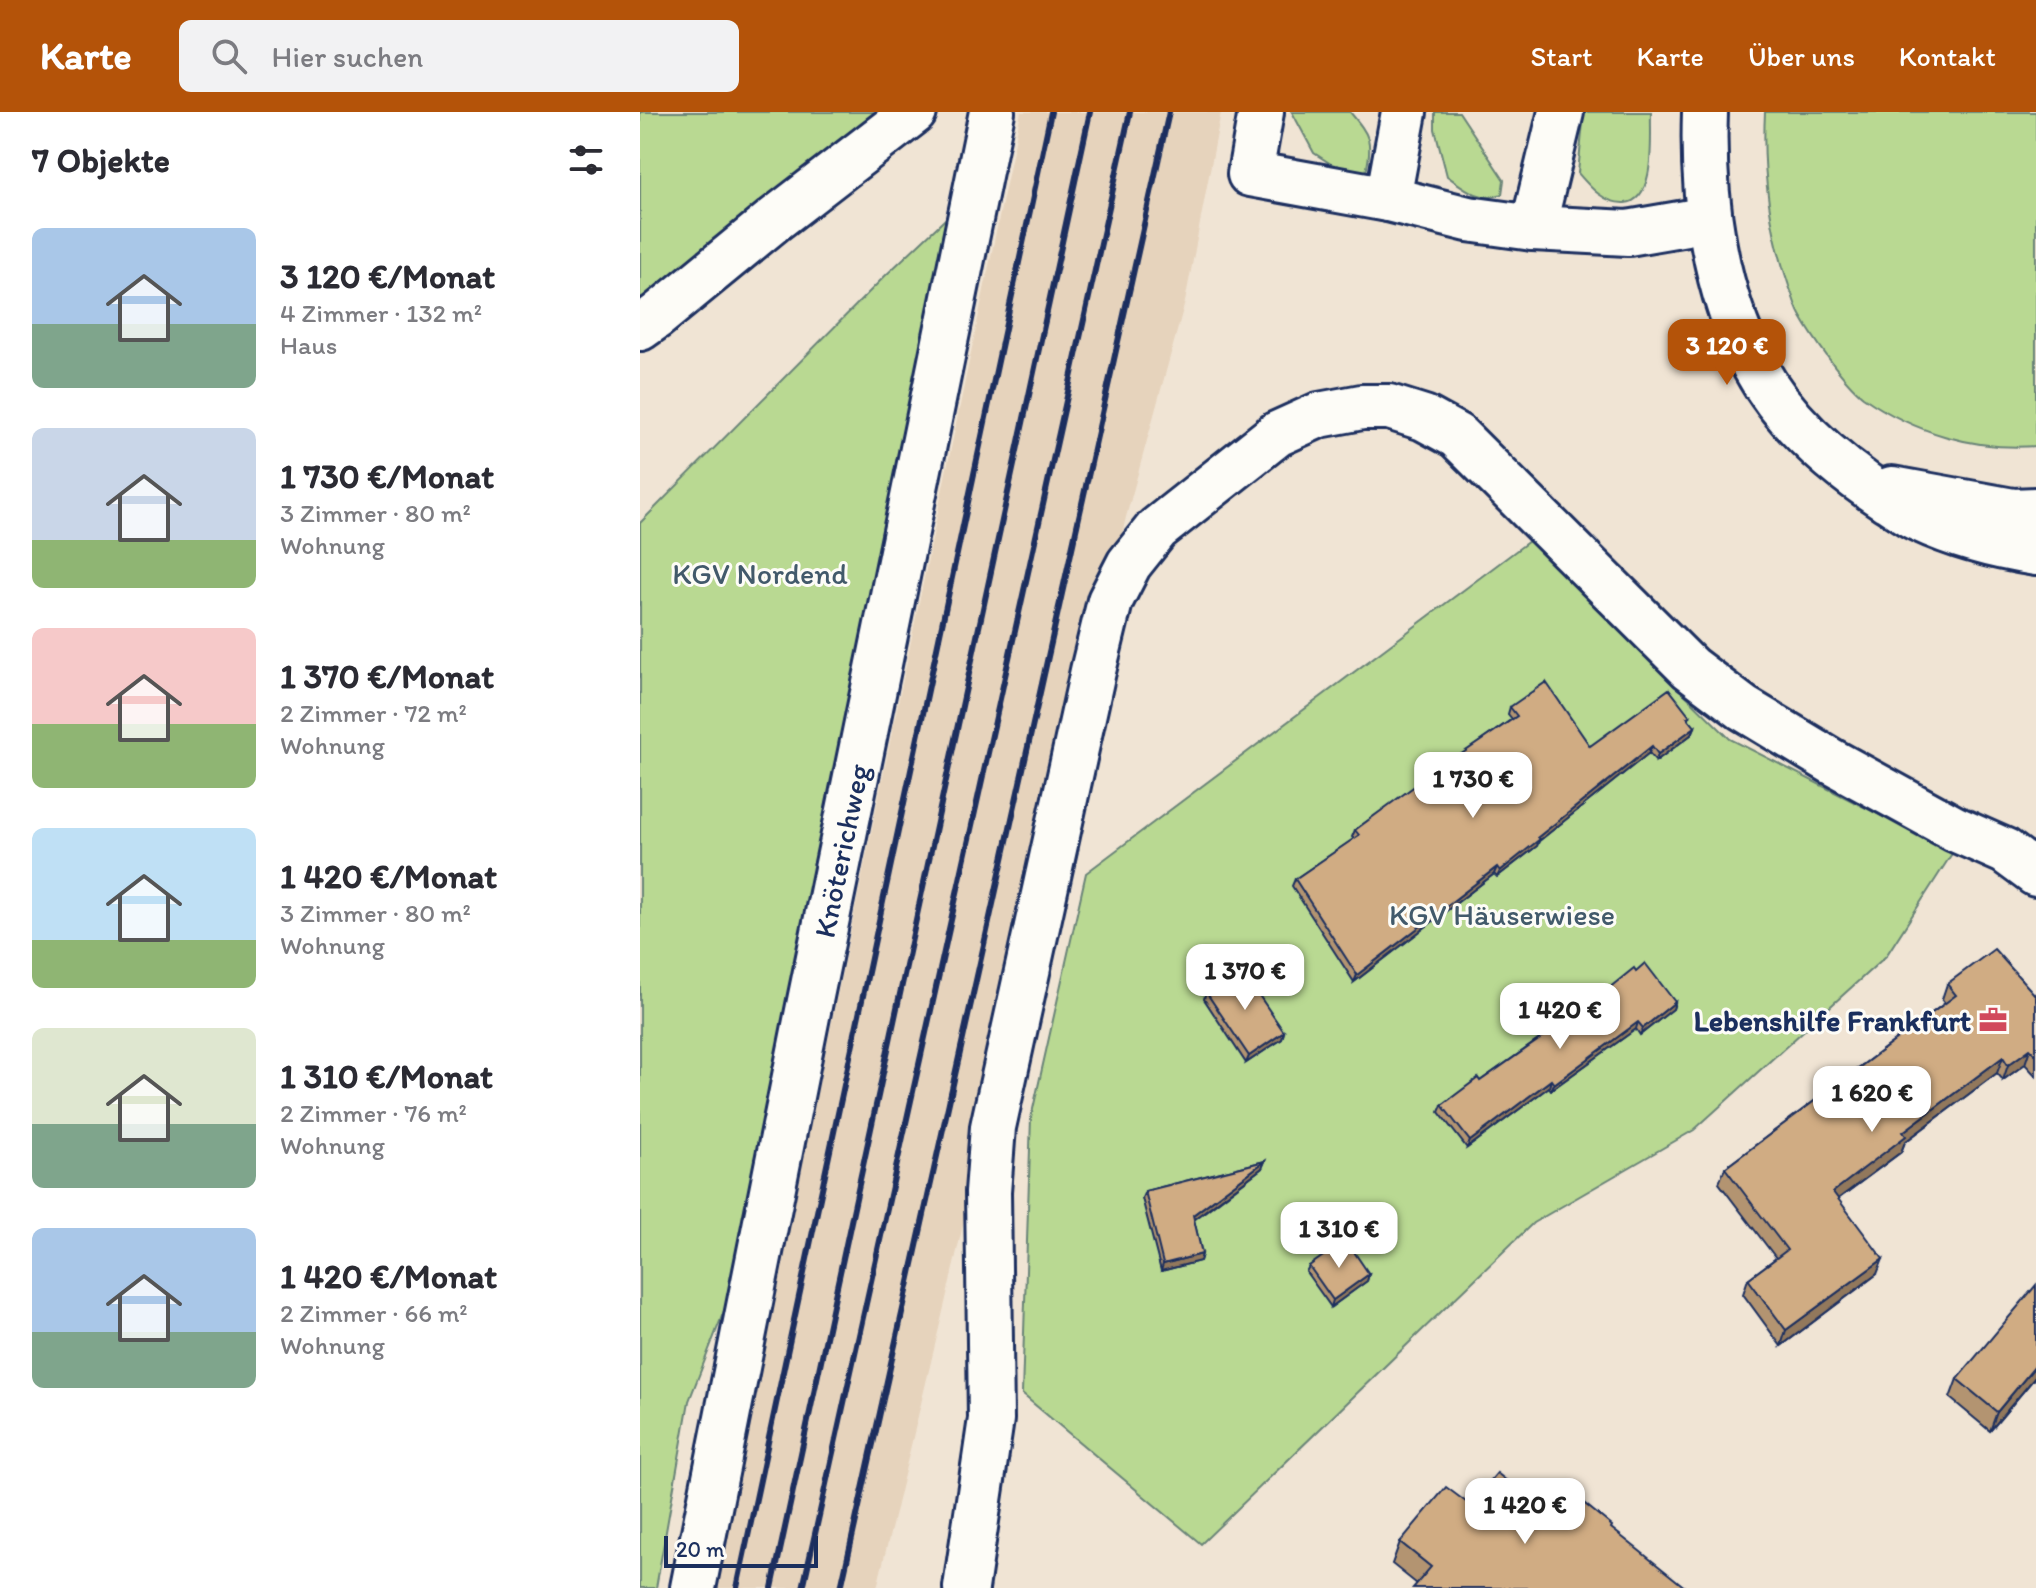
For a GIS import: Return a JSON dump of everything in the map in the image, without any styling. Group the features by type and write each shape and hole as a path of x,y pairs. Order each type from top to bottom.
{"street":[{"path":"640,328 914,112"},
{"name":"Knöterichweg","path":"693,1588 992,112"},
{"path":"1261,112 1250,174 1388,199 1468,219 1533,228 1628,233 1709,219"},
{"path":"1388,199 1404,112"},
{"path":"1533,228 1561,112"},
{"path":"1705,112 1709,219 1717,260 1732,316 1755,368 1785,411 1816,446 1862,483 1917,519 1954,533 2036,553"},
{"path":"966,1588 991,1419 988,1192 993,1127 1110,601 1129,564 1157,529 1277,434 1319,415 1362,407 1389,407 1424,418 1457,436 1690,668 1743,708 1831,761 1955,829 2005,851 2036,874"},
{"path":"1862,483 2013,511 2036,510"}],"shaded area":[{"path":"1021,112 1221,112 1185,302 1126,517 877,1588 714,1588"}],"green space":[{"path":"640,112 897,112 640,312"},
{"path":"1292,112 1350,112 1368,139 1366,172 1345,173 1314,153"},
{"path":"1435,112 1459,112 1504,180 1502,194 1480,195 1447,176 1435,129"},
{"path":"1584,112 1651,112 1650,165 1642,191 1635,199 1625,203 1610,201 1598,194 1578,173"},
{"path":"1765,112 2036,112 2036,446 1968,442 1924,429 1863,397 1838,370 1800,315 1782,265 1769,200"},
{"name":"KGV Nordend","path":"958,207 743,1262 689,1401 656,1588 640,1588 640,523 885,276"},
{"name":"KGV Häuserwiese","path":"1529,541 1730,739 1953,852 1886,956 1694,1130 1533,1223 1201,1544 1022,1394 1031,1118 1086,873"}],"building":[{"path":"1546,682 1590,746 1669,689 1695,727 1658,754 1652,746 1500,871 1497,867 1357,975 1295,879 1359,835 1355,830 1416,785 1517,716 1510,707"},
{"path":"1994,949 2036,996 2036,1055 2030,1049 2008,1065 2003,1057 1903,1132 1906,1136 1833,1192 1883,1259 1786,1330 1748,1279 1787,1250 1725,1168 1956,995 1947,984"},
{"path":"1645,963 1675,1002 1643,1028 1638,1022 1554,1084 1551,1080 1470,1141 1442,1105"},
{"path":"1241,969 1284,1032 1249,1056 1206,992"},
{"path":"1265,1161 1193,1215 1202,1254 1163,1264 1145,1191"},
{"path":"1346,1240 1369,1274 1333,1300 1309,1266"},
{"path":"2036,1285 2036,1365 1997,1412 1957,1379"},
{"path":"1497,1473 1555,1520 1575,1496 1686,1588 1413,1588 1431,1567 1400,1542 1446,1487 1470,1505"}],"railway":[{"path":"737,1588 1051,112"},
{"path":"772,1588 1090,112"},
{"path":"803,1588 1130,112"},
{"path":"841,1588 1169,112"}],"place":[{"name":"Lebenshilfe Frankfurt","path":"1993,1020"}]}
